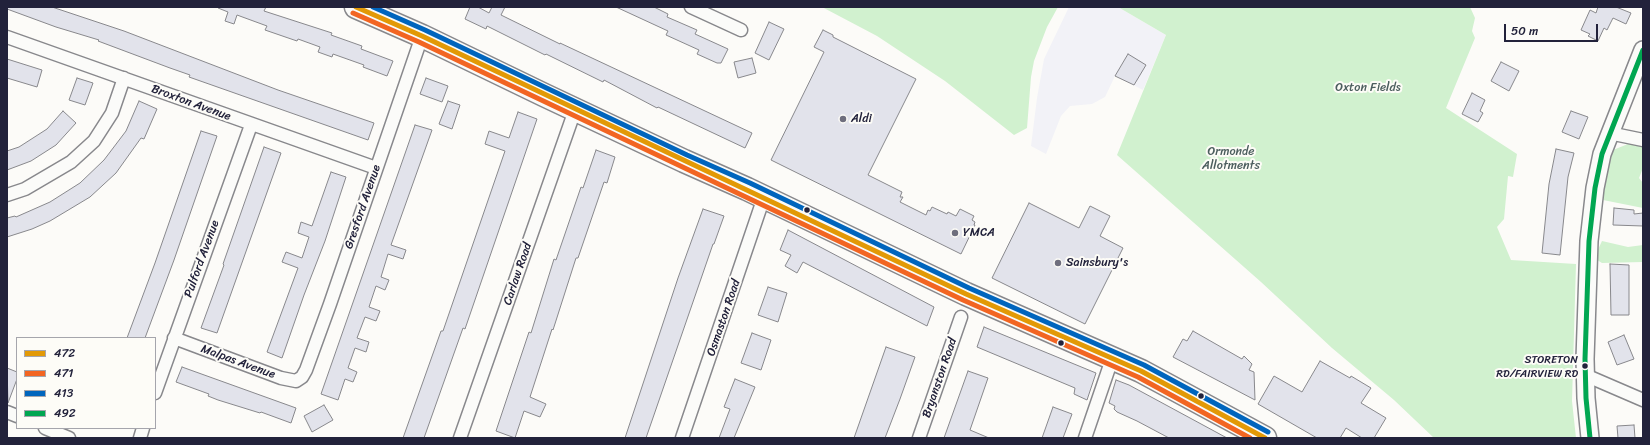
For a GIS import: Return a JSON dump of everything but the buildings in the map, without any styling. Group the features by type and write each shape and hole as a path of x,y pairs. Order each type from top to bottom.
{"highway":[{"path":"362,8 575,110 764,197 966,294 1140,371 1253,435"}],"main road":[{"path":"1590,438 1585,375 1589,241 1595,188 1602,154 1609,133 1643,50"}],"street":[{"path":"691,7 741,30"},
{"name":"Broxton Avenue","path":"7,36 251,125 376,168"},
{"name":"Gresford Avenue","path":"302,377 306,370 330,304 422,36"},
{"path":"7,195 25,189 71,162 94,141 112,113 124,78"},
{"name":"Carlaw Road","path":"460,438 575,110"},
{"name":"Pulford Avenue","path":"156,390 251,125"},
{"path":"1609,133 1643,140"},
{"name":"Osmaston Road","path":"682,438 764,197"},
{"name":"Bryanston Road","path":"919,438 961,317"},
{"name":"Malpas Avenue","path":"174,338 281,378 296,381 302,377"},
{"path":"1086,438 1112,359"},
{"path":"1585,375 1643,400"},
{"path":"47,429 69,438"}],"shaded area":[{"path":"1069,7 1118,7 1166,35 1143,90 1115,76 1105,97 1092,104 1070,106 1061,116 1046,154 1031,146 1037,98 1044,59"}],"green space":[{"path":"822,7 1058,7 1047,27 1034,61 1031,77 1027,128 1014,135 945,81 877,36"},
{"name":"Oxton Fields","path":"1118,7 1470,7 1475,18 1472,31 1475,38 1446,108 1517,154 1513,177 1508,176 1504,219 1497,227 1511,260 1576,264 1572,401 1576,438 1434,438 1394,400 1332,348 1261,282 1117,155 1166,35"},
{"path":"1643,138 1643,168 1639,178 1643,183 1643,208 1603,200 1603,170 1613,150"},
{"path":"1602,241 1628,247 1643,245 1643,262 1602,263 1594,258"}],"transit line":[{"name":"472","path":"356,7 422,36 966,294 1141,371 1265,438"},
{"name":"413","path":"373,7 425,30 687,155 750,183 969,288 1144,365 1268,432"},
{"name":"471","path":"353,13 419,42 963,300 1138,377 1250,438"},
{"name":"492","path":"1590,438 1586,398 1585,359 1589,241 1595,188 1602,154 1643,50"}],"place":[{"name":"Aldi","path":"843,119"},
{"name":"YMCA","path":"955,233"},
{"name":"Sainsbury's","path":"1058,263"},
{"name":"STORETON RD/FAIRVIEW RD","path":"1585,366"}],"park label":[{"name":"Ormonde Allotments","path":"1231,159"}]}
